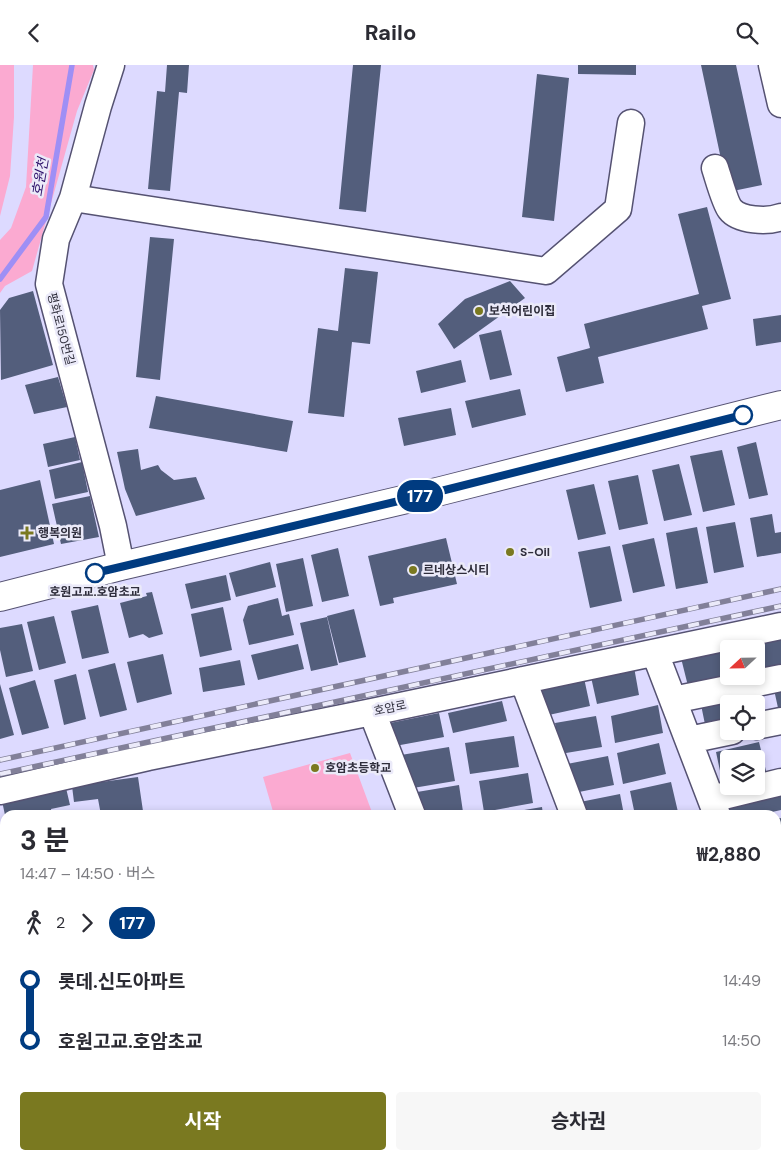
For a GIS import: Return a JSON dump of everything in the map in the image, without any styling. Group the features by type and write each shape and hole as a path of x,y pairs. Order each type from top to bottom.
{"main road":[{"path":"0,597 121,566 441,491 781,405"}],"street":[{"name":"평화로150번길","path":"112,65 98,106 73,198 56,239 49,284 113,526 121,566"},
{"path":"772,65 781,103"},
{"path":"73,198 546,271 618,209 631,123"},
{"path":"715,169 730,209 746,219 774,219 781,217"},
{"name":"호암로","path":"0,791 148,757 523,681 781,626"},
{"path":"654,653 714,807 781,782"},
{"path":"673,700 781,678"},
{"path":"523,681 572,810"},
{"path":"372,712 410,810"},
{"path":"765,724 781,721"},
{"path":"689,740 720,734"}],"shaded area":[{"path":"0,65 14,65 14,117 10,176 0,216"},
{"path":"33,65 93,65 94,70 77,111 32,271 5,286 0,293 0,240 11,228 26,187"},
{"path":"350,753 371,810 273,810 263,777"}],"building":[{"path":"167,65 189,65 187,93 179,92 170,191 148,189 157,91 165,92"},
{"path":"353,65 381,65 366,212 339,209"},
{"path":"578,65 636,65 636,75 578,74"},
{"path":"701,65 736,65 762,185 728,192"},
{"path":"537,74 569,78 554,221 522,217"},
{"path":"707,207 731,299 702,306 708,329 598,357 604,383 566,392 557,357 590,348 584,324 699,294 678,214"},
{"path":"150,237 174,239 160,380 136,377"},
{"path":"345,268 378,272 370,344 352,342 344,417 308,413 318,328 338,331"},
{"name":"보석어린이집","path":"510,281 525,298 454,349 438,324 465,299"},
{"path":"33,291 53,365 1,380 0,310 9,298"},
{"path":"781,315 781,342 756,346 753,319"},
{"path":"501,330 512,375 490,380 479,335"},
{"path":"461,360 466,382 421,393 416,371"},
{"path":"58,377 67,407 34,414 25,385"},
{"path":"520,389 526,415 472,428 465,401"},
{"path":"156,396 293,421 287,452 149,428"},
{"path":"451,408 456,435 404,446 398,418"},
{"path":"75,437 80,460 48,467 43,444"},
{"path":"756,442 768,495 749,499 737,447"},
{"path":"138,449 141,470 158,465 161,470 174,480 196,477 205,499 136,516 125,489 117,452"},
{"path":"722,450 735,505 703,512 690,456"},
{"path":"82,462 88,492 55,499 49,470"},
{"path":"679,464 692,515 664,521 652,470"},
{"path":"638,475 648,524 619,530 608,481"},
{"path":"40,480 54,544 0,557 0,490"},
{"path":"594,484 606,534 578,540 566,490"},
{"path":"90,496 99,537 61,544 52,504"},
{"path":"772,514 775,533 781,532 781,553 757,557 750,518"},
{"path":"735,522 744,567 714,573 706,527"},
{"path":"697,527 708,583 676,589 666,533"},
{"name":"르네상스시티","path":"446,538 457,584 393,598 394,603 380,606 368,556"},
{"path":"654,538 665,586 633,593 622,545"},
{"path":"610,546 622,601 590,608 578,552"},
{"path":"338,548 349,596 322,602 311,555"},
{"path":"303,558 313,606 286,612 276,564"},
{"path":"270,562 276,587 236,597 229,573"},
{"path":"226,575 231,600 191,609 185,584"},
{"path":"152,592 163,634 149,638 143,634 129,638 120,603 147,596 146,593"},
{"path":"278,598 282,616 289,614 294,635 249,645 243,620 248,606"},
{"path":"98,605 109,653 82,659 71,611"},
{"path":"223,607 232,650 200,657 191,614"},
{"path":"354,609 366,657 339,663 327,616"},
{"path":"54,616 66,663 39,670 27,622"},
{"path":"327,617 338,665 311,671 300,623"},
{"path":"22,624 33,671 6,677 0,650 0,628"},
{"path":"781,632 781,671 765,674 765,640 750,640 750,638"},
{"path":"298,644 304,669 258,680 251,655"},
{"path":"718,645 720,654 720,682 689,690 680,654"},
{"path":"163,654 172,694 137,703 127,662"},
{"path":"240,660 245,685 203,692 199,668"},
{"path":"115,663 127,710 100,717 88,670"},
{"path":"634,667 639,695 597,704 591,677"},
{"path":"76,674 86,719 64,725 54,680"},
{"path":"584,678 590,706 544,716 538,688"},
{"path":"35,680 49,728 22,735 9,688"},
{"path":"781,683 781,717 780,717 773,685"},
{"path":"0,684 14,735 0,739"},
{"path":"743,691 744,695 724,695"},
{"path":"720,696 720,731 707,734 700,700"},
{"path":"502,701 507,721 453,733 448,713"},
{"path":"658,705 663,733 615,743 611,716"},
{"path":"439,713 444,737 395,746 390,723"},
{"path":"596,716 602,747 560,754 555,723"},
{"path":"514,736 519,767 470,774 465,743"},
{"path":"759,742 761,750 725,750"},
{"path":"659,743 666,774 623,784 617,753"},
{"path":"449,747 455,781 407,789 401,755"},
{"path":"720,751 720,771 716,752"},
{"path":"608,756 614,785 574,793 567,764"},
{"path":"528,773 533,803 495,810 484,810 479,781"},
{"path":"138,777 143,810 100,810 98,799 74,802 72,786"},
{"path":"671,782 678,810 634,810 630,791"},
{"path":"459,785 463,810 420,810 417,792"},
{"path":"66,788 70,805 51,810 4,810 2,801"},
{"path":"781,791 781,810 726,810 724,799 765,795 765,793"},
{"path":"620,794 623,810 582,810 580,802"},
{"path":"542,807 542,810 524,810"}],"waterway":[{"name":"호원천","path":"0,279 46,217 72,65"}],"railway":[{"path":"0,760 781,589"},
{"path":"0,774 781,606"}],"bus line":[{"name":"177","path":"95,573 441,491 743,415"}],"place":[{"name":"보석어린이집","path":"479,311"},
{"name":"행복의원","path":"27,533"},
{"name":"S-Oil","path":"510,552"},
{"name":"르네상스시티","path":"413,570"},
{"name":"호원고교.호암초교","path":"95,573"},
{"name":"호암초등학교","path":"315,768"}]}
